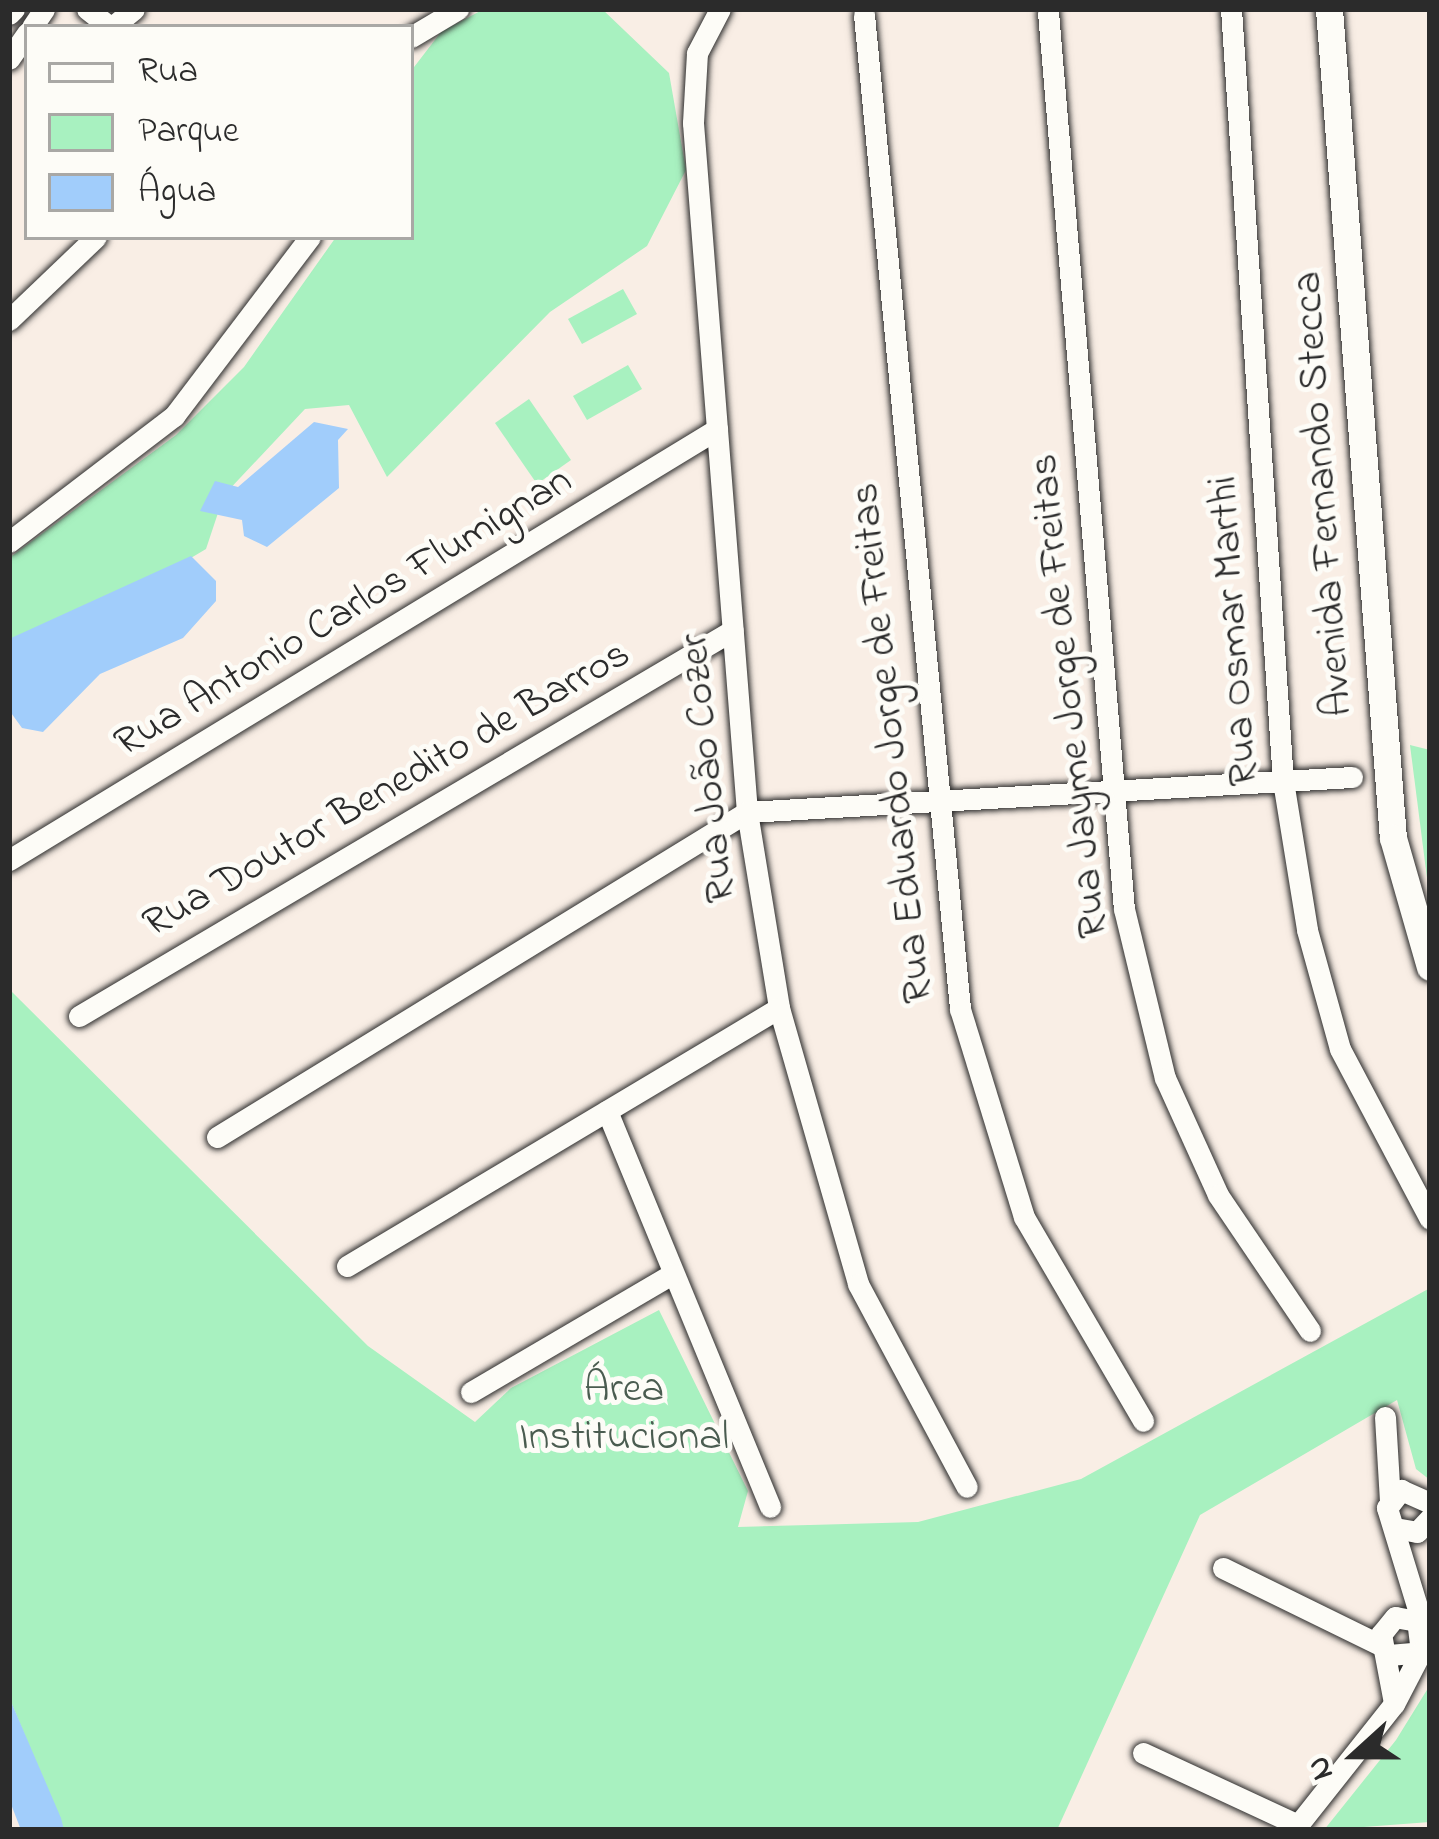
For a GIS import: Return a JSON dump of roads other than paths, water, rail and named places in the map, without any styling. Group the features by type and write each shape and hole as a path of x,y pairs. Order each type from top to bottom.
{"street":[{"path":"96,18 134,9"},
{"path":"414,35 458,9"},
{"name":"Rua João Cozer","path":"720,9 698,53 693,123 747,812 779,1008 858,1284 967,1487"},
{"name":"Rua Osmar Marthi","path":"1231,9 1283,781 1340,1049 1430,1219"},
{"name":"Avenida Fernando Stecca","path":"1329,9 1393,838 1430,967"},
{"name":"Rua Jayme Jorge de Freitas","path":"1048,12 1124,910 1165,1078 1218,1195 1310,1331"},
{"name":"Rua Eduardo Jorge de Freitas","path":"864,15 932,802 960,1009 993,1129 1056,1288 1143,1421"},
{"path":"9,320 93,240"},
{"path":"9,542 174,416 308,240"},
{"name":"Rua Antonio Carlos Flumignan","path":"9,860 717,429"},
{"name":"Rua Doutor Benedito de Barros","path":"80,1016 733,630"},
{"path":"217,1137 747,812 1352,777"},
{"path":"347,1266 779,1008"},
{"path":"607,1111 770,1507"},
{"path":"472,1392 672,1274"},
{"path":"1143,1753 1296,1827 1394,1704 1422,1641 1412,1572 1414,1526 1390,1502 1385,1417"},
{"path":"1391,1458 1424,1495"},
{"path":"1390,1502 1424,1495"},
{"path":"1223,1568 1344,1624 1422,1641"},
{"path":"1394,1704 1388,1635 1412,1572"},
{"path":"1388,1635 1422,1641"}],"water":[{"path":"314,422 348,429 338,440 339,488 267,547 244,536 242,520 200,511 215,481 238,487"},
{"path":"191,556 216,581 216,601 183,638 100,674 43,732 22,728 9,710 9,639"},
{"path":"9,1697 64,1830 21,1830 9,1799"}],"park label":[{"name":"Área Institucional","path":"624,1414"}]}
